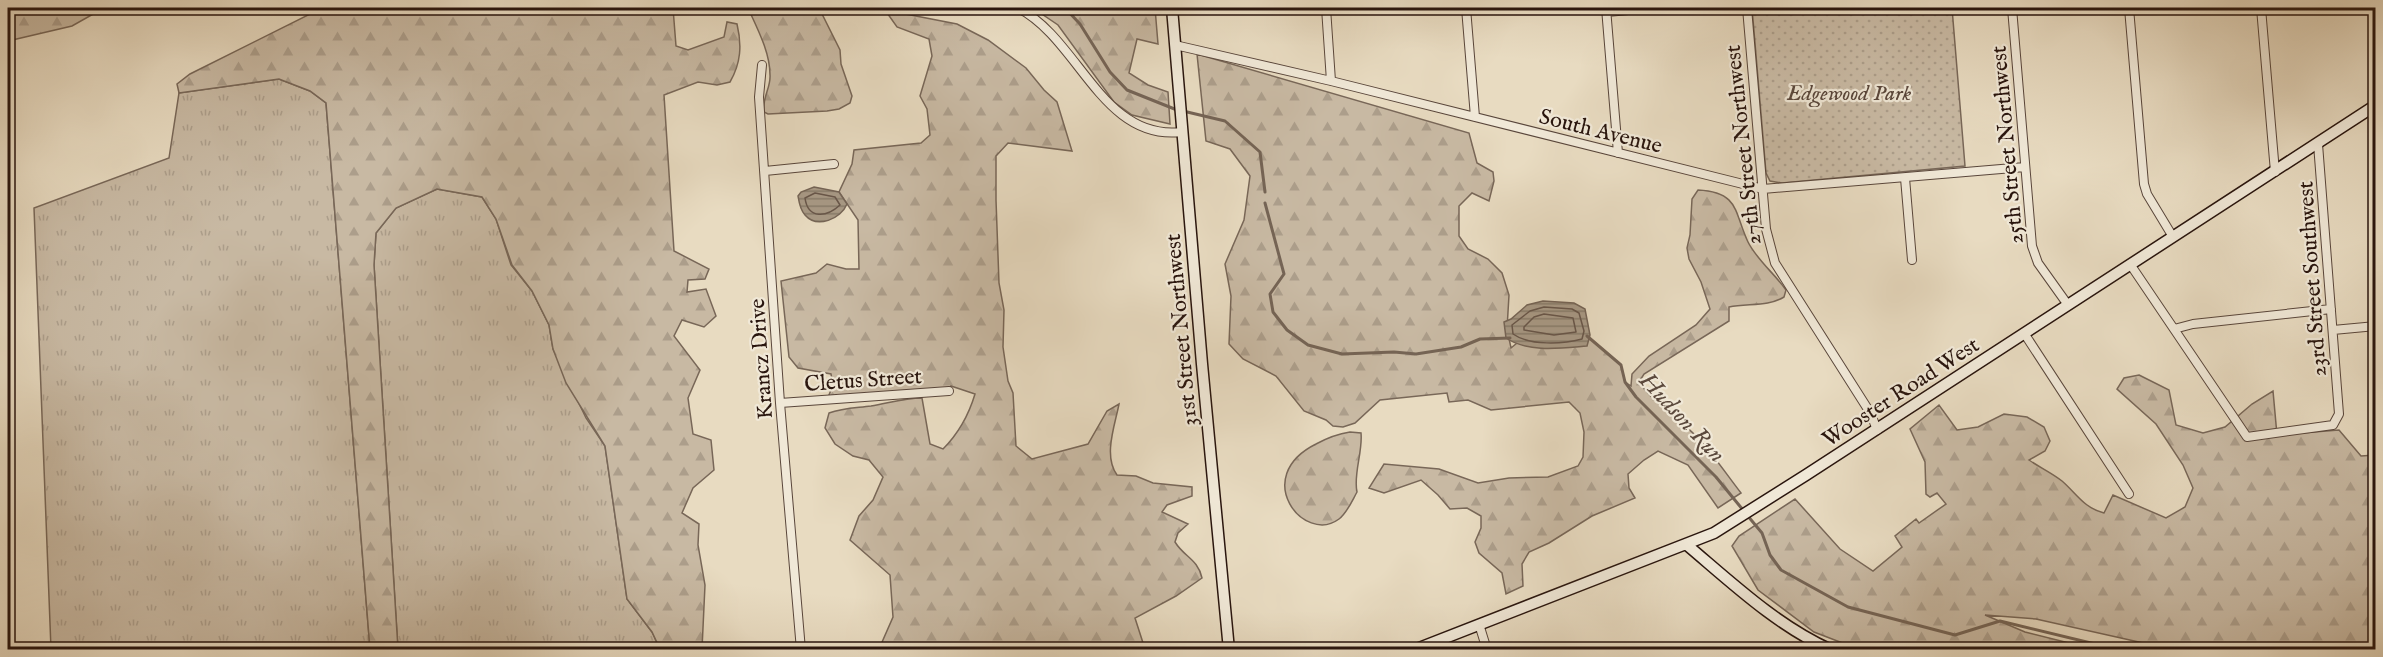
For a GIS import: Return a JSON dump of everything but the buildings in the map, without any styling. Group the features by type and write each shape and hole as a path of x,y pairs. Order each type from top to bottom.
{"main road":[{"name":"31st Street Northwest","path":"1172,8 1182,116 1181,132 1229,650"},
{"name":"Wooster Road West","path":"1414,650 1687,545 1732,522 2376,105"},
{"path":"1687,545 1744,593 1792,628 1831,650"}],"street":[{"path":"1018,8 1038,20 1061,42 1105,100 1121,115 1150,128 1181,132"},
{"path":"1326,8 1331,81"},
{"path":"1466,8 1475,117"},
{"path":"1618,153 1607,10 1650,8"},
{"name":"27th Street Northwest","path":"1747,8 1767,240 1775,263 1871,414 1877,430"},
{"name":"25th Street Northwest","path":"2012,8 2034,255 2068,305"},
{"path":"2128,8 2144,184 2147,194 2173,237"},
{"path":"2261,8 2275,171"},
{"name":"South Avenue","path":"1175,45 1331,81 1763,189 2025,167"},
{"name":"Krancz Drive","path":"762,65 759,97 780,403 801,650"},
{"name":"23rd Street Southwest","path":"2174,329 2244,435 2249,438 2329,427 2337,422 2339,411 2318,144"},
{"path":"765,171 834,164"},
{"path":"1905,178 1912,260"},
{"path":"2130,264 2174,329 2193,324 2331,309"},
{"path":"2333,330 2376,326"},
{"path":"2024,333 2129,494"},
{"name":"Cletus Street","path":"780,403 949,391"},
{"path":"1479,624 1487,650"}],"green space":[{"path":"8,8 104,8 72,26 8,41"},
{"path":"322,8 673,8 676,46 688,50 724,37 727,22 737,24 740,39 739,54 730,82 717,85 698,82 664,95 674,251 709,269 705,279 688,280 687,292 706,289 716,316 704,327 682,320 674,336 700,370 688,398 693,434 711,440 714,470 693,488 682,513 699,524 698,545 705,585 702,649 660,649 652,632 627,599 605,446 566,383 553,349 549,325 532,291 512,265 496,219 482,197 437,189 396,208 376,233 374,265 398,649 370,649 326,103 310,91 279,79 179,93 177,84 190,74"},
{"path":"748,8 816,8 822,14 840,50 841,64 852,96 850,103 839,109 827,111 768,114 764,112 764,102 770,80 768,58"},
{"path":"1033,8 1155,8 1158,44 1137,39 1129,73 1148,85 1168,92 1170,124 1132,115 1114,102 1058,25"},
{"name":"Edgewood Park","path":"1752,8 1952,8 1965,166 1782,183 1770,181 1766,173"},
{"path":"885,10 957,24 988,40 1026,68 1057,102 1072,151 1008,143 996,156 999,283 1004,310 1003,347 1008,381 1013,393 1016,446 1032,459 1088,444 1107,411 1119,404 1110,450 1117,475 1136,476 1153,483 1192,487 1192,496 1167,505 1162,512 1188,524 1178,533 1175,542 1197,566 1202,578 1176,596 1135,618 1144,646 1142,649 879,649 893,617 890,575 850,540 859,516 873,500 883,477 869,460 853,456 835,444 825,428 829,413 922,398 930,444 943,449 962,423 975,394 951,386 949,391 827,400 833,385 831,374 798,368 789,357 781,281 816,273 827,264 846,269 859,269 858,220 839,192 852,164 854,150 921,143 930,135 927,109 920,96 932,56 929,39 897,27"},
{"path":"1197,54 1469,133 1477,163 1493,172 1494,181 1489,201 1472,193 1459,206 1459,236 1468,249 1488,259 1502,273 1509,295 1507,329 1511,348 1522,339 1585,334 1621,365 1625,382 1631,386 1632,374 1649,356 1696,325 1710,309 1701,282 1689,259 1687,248 1692,199 1698,190 1722,195 1729,200 1734,206 1752,249 1786,290 1784,297 1765,304 1729,307 1729,321 1644,374 1639,382 1652,397 1697,437 1741,493 1718,508 1688,465 1658,451 1628,474 1629,488 1635,498 1592,516 1549,543 1529,552 1522,564 1523,586 1506,594 1502,573 1479,553 1475,542 1481,528 1481,516 1467,508 1450,509 1421,480 1384,493 1369,488 1384,464 1439,469 1478,483 1509,478 1548,477 1578,466 1583,457 1584,432 1580,413 1569,402 1491,410 1468,400 1449,402 1447,393 1380,400 1355,423 1343,427 1333,426 1326,420 1304,411 1276,376 1243,359 1229,344 1231,296 1225,264 1244,220 1250,176 1230,149 1206,141"},
{"path":"279,79 310,91 326,103 370,649 51,649 34,208 169,158 179,93"},
{"path":"437,189 482,197 496,219 511,265 532,291 549,325 553,349 586,418 605,446 627,599 652,632 660,649 398,649 374,265 376,233 396,208"},
{"path":"2139,375 2169,390 2176,425 2203,433 2225,427 2252,404 2273,391 2277,435 2339,430 2361,456 2375,455 2375,649 2170,649 2036,619 1985,615 2025,632 2093,649 1858,649 1814,632 1758,590 1732,546 1739,536 1795,499 1840,549 1873,571 1902,547 1895,536 1916,519 1919,523 1946,504 1937,493 1930,497 1926,494 1925,462 1910,429 1939,405 1957,430 1978,427 2004,414 2027,417 2044,427 2050,441 2045,451 2029,460 2062,481 2086,504 2104,513 2113,495 2166,518 2185,507 2193,488 2183,465 2156,424 2117,389 2124,378"},
{"path":"1350,432 1361,433 1356,478 1357,492 1339,519 1325,525 1311,523 1299,515 1290,504 1285,489 1287,473 1297,458 1316,444 1332,436"}],"water":[{"path":"814,187 839,192 847,204 840,214 822,222 805,215 798,196 801,192"},
{"path":"1543,301 1574,303 1585,309 1590,335 1587,346 1535,348 1506,338 1504,322 1527,305"}],"waterway":[{"name":"Hudson Run","path":"1065,8 1080,24 1110,72 1127,90 1177,110"},
{"name":"Hudson Run","path":"1183,111 1225,121 1260,152 1265,192"},
{"name":"Hudson Run","path":"1265,203 1284,274 1270,294 1273,312 1287,330 1308,345 1342,354 1394,352 1416,354 1461,347 1480,339 1510,338"},
{"name":"Hudson Run","path":"1587,336 1621,365 1625,382 1636,397 1716,477 1743,510"},
{"name":"Hudson Run","path":"1747,515 1762,533 1770,555 1781,570 1848,607 1955,635 2000,621 2120,650"}]}
